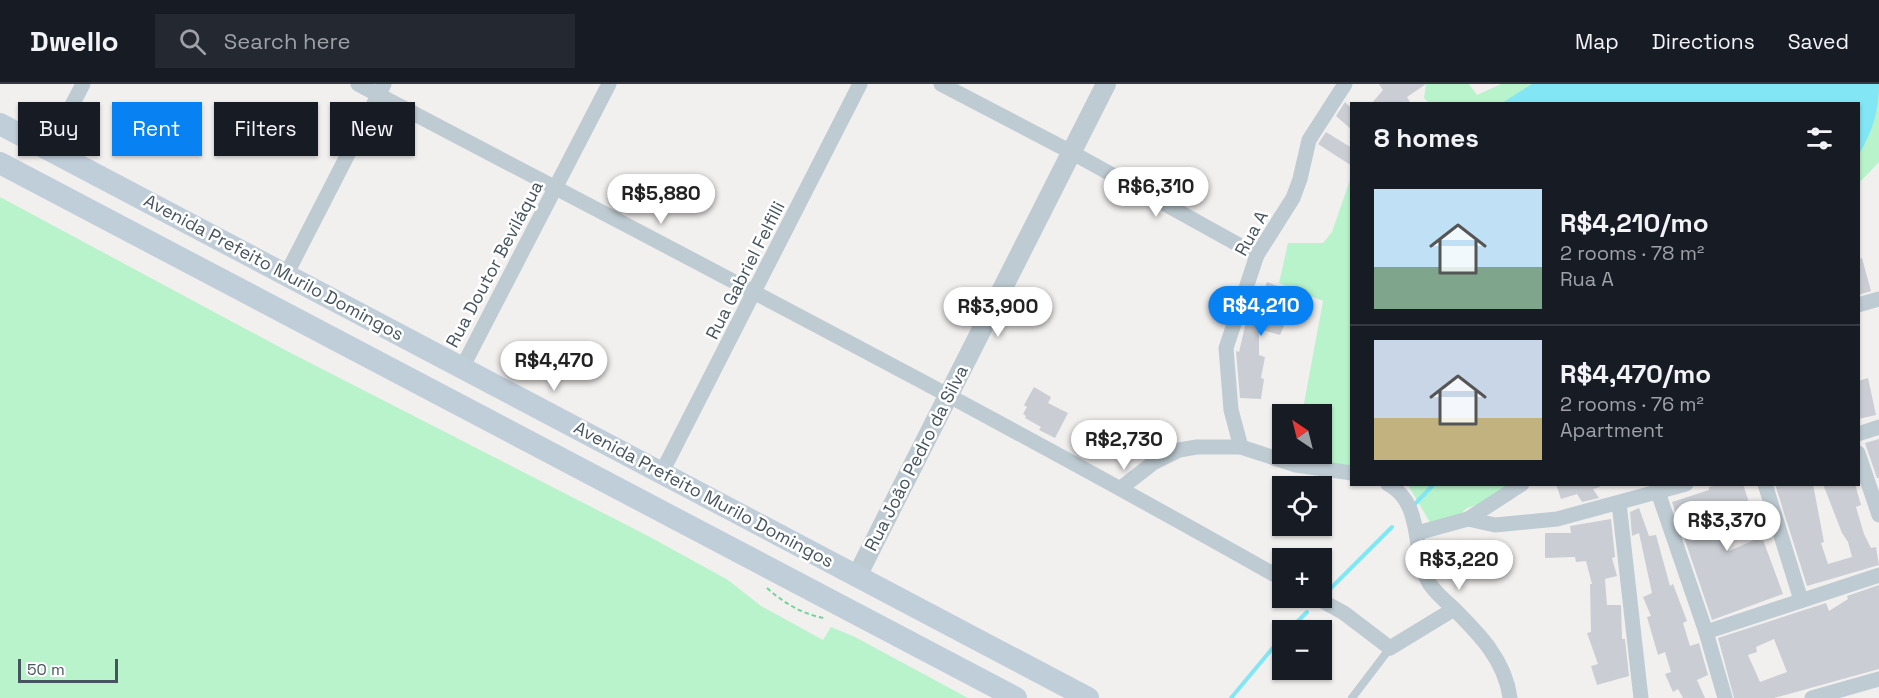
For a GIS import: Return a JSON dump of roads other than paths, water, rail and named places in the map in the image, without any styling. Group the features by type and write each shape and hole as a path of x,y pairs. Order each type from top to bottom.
{"main road":[{"name":"Avenida Prefeito Murilo Domingos","path":"0,124 18,133"},
{"name":"Avenida Prefeito Murilo Domingos","path":"62,156 1088,698"},
{"name":"Avenida Prefeito Murilo Domingos","path":"0,163 1016,698"}],"street":[{"path":"74,102 83,84"},
{"path":"358,84 381,90 555,190 756,292 1120,488 1272,573"},
{"name":"Rua Doutor Beviláqua","path":"463,366 609,84"},
{"name":"Rua Gabriel Felfilli","path":"662,472 756,292 860,84"},
{"path":"941,84 1071,152 1257,255"},
{"name":"Rua João Pedro da Silva","path":"857,576 1106,84"},
{"name":"Rua A","path":"1241,447 1231,410 1226,348 1257,255 1293,198 1309,140 1345,84"},
{"path":"286,275 381,90"},
{"path":"1860,304 1879,299"},
{"path":"1860,433 1879,428"},
{"path":"1120,488 1153,463 1179,450 1241,447 1296,465 1350,473"},
{"path":"1860,459 1879,515"},
{"path":"1391,486 1411,510 1430,585 1485,641 1498,662 1510,698"},
{"path":"1417,533 1468,519 1519,486"},
{"path":"1468,519 1495,525 1557,519 1679,486"},
{"path":"1767,486 1801,600"},
{"path":"1658,492 1706,632 1725,698"},
{"path":"1619,503 1641,698"},
{"path":"1706,632 1879,575"},
{"path":"1332,606 1390,648 1454,609"},
{"path":"1812,698 1832,695 1879,679"}],"lane":[{"path":"1352,698 1390,648"}],"water":[{"path":"1532,84 1879,84 1874,120 1860,152 1860,102 1504,102"}],"waterway":[{"path":"1414,505 1432,486"},
{"path":"1332,587 1392,527"},
{"path":"1299,620 1307,612"},
{"path":"1231,698 1272,649"}]}
